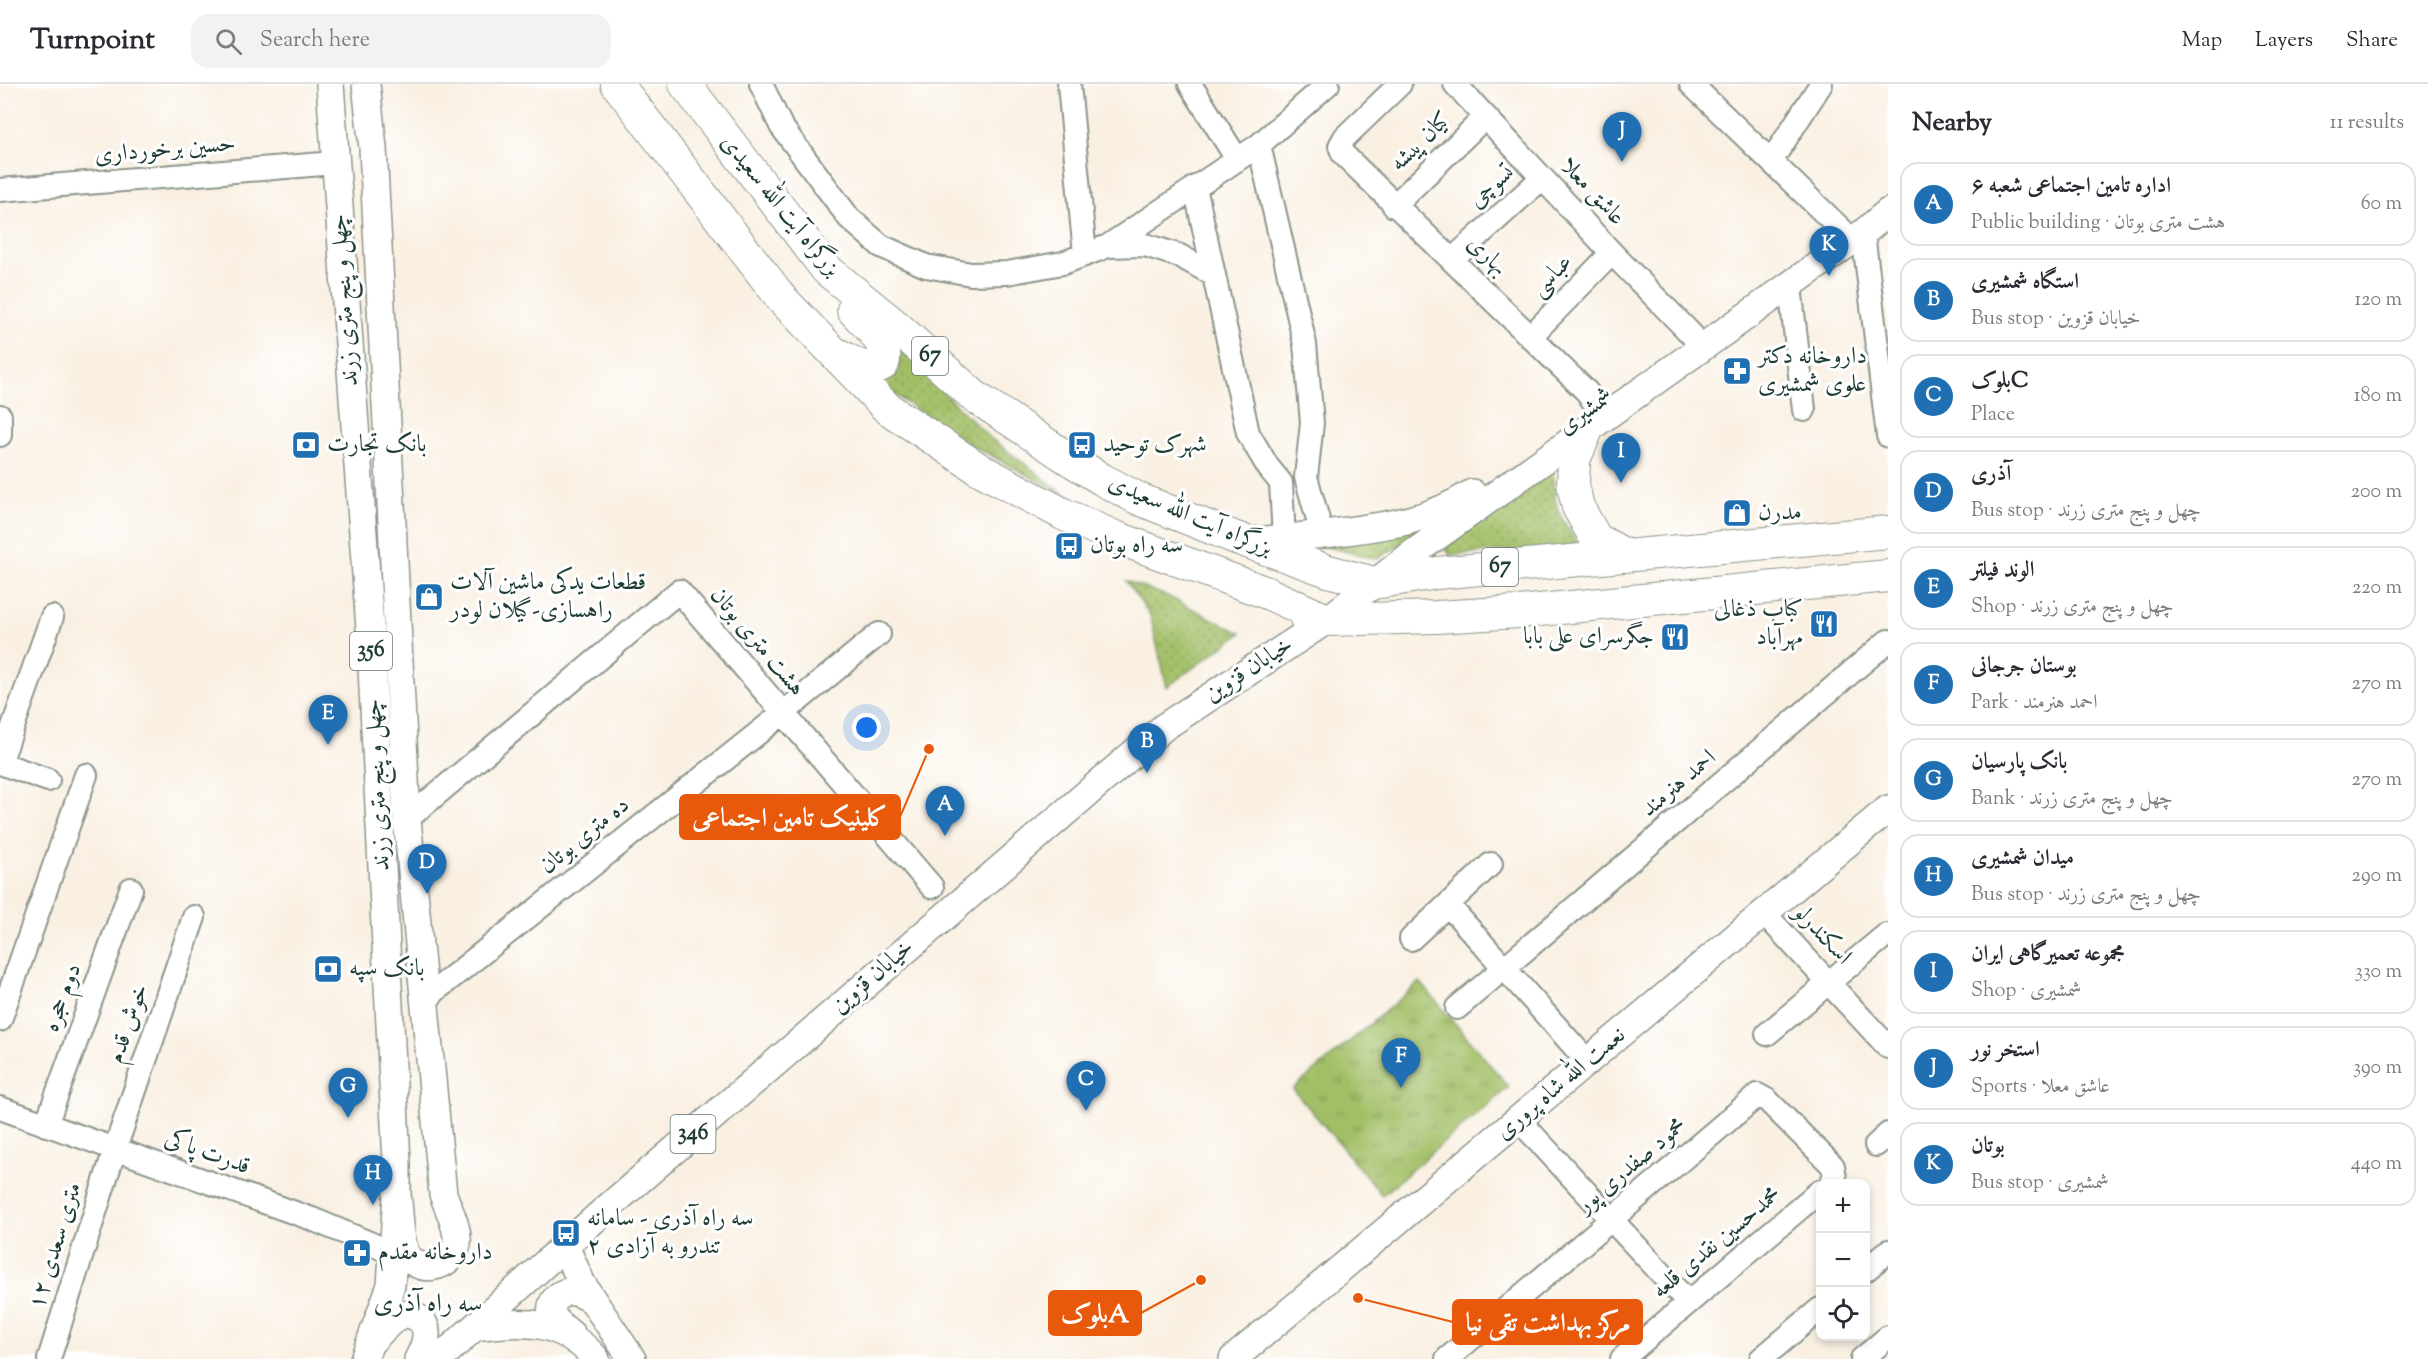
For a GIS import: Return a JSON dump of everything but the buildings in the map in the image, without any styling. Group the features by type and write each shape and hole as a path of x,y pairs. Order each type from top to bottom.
{"highway":[{"name":"بزرگراه آیت الله سعیدی","path":"617,84 782,299 887,408 980,469 1063,514 1115,537 1267,593 1327,620 1519,612 1888,576"},
{"name":"بزرگراه آیت الله سعیدی","path":"685,84 827,270 896,326 974,396 1103,480 1139,499 1245,541 1328,571 1374,583 1437,573 1888,532"},
{"path":"827,270 854,312 884,346 886,355 884,364 875,369 865,369 833,352"},
{"path":"1591,419 1574,460 1573,485 1578,507 1596,539 1627,556"}],"main road":[{"name":"چهل و پنج متری زرند","path":"330,84 370,629 398,1195 405,1251 412,1261 423,1266 436,1267 446,1262 454,1253 457,1241 443,1194 407,819 373,148 366,84"},
{"name":"شمشیری","path":"1853,231 1888,190"},
{"name":"شمشیری","path":"1327,620 1591,419 1698,341 1853,231 1888,212"},
{"name":"شمشیری","path":"1245,541 1284,539 1420,519 1442,511 1591,419"},
{"name":"خیابان قزوین","path":"439,1359 940,919 1164,727 1327,620"},
{"name":"نعمت الله شاه پروری","path":"1233,1359 1764,913 1884,821"},
{"name":"چهل و پنج متری زرند","path":"368,1350 391,1285 398,1195"},
{"path":"565,1246 572,1265 591,1299 632,1359"},
{"path":"591,1299 574,1292 561,1294 554,1301 551,1311 554,1318 596,1359"},
{"path":"368,1350 401,1315 410,1314 419,1318 424,1326 426,1337 418,1359"},
{"path":"475,1327 527,1324 558,1329 572,1335"}],"street":[{"path":"761,84 781,126 849,218 881,246 926,266 971,274 1007,273 1064,263 1108,246 1259,145 1328,84"},
{"path":"1069,84 1085,255"},
{"path":"1190,84 1237,159"},
{"name":"بهاری","path":"1400,84 1346,137 1340,146 1343,154 1587,392 1591,419"},
{"name":"عاشق معلا","path":"1455,84 1612,253 1698,341"},
{"path":"1690,84 1716,93 1772,160 1853,231 1879,290 1888,436"},
{"path":"1772,160 1821,84"},
{"name":"کیان پیشه","path":"1394,206 1485,117"},
{"path":"1259,145 1305,344 1312,423 1306,477 1322,534"},
{"name":"حسین برخورداری","path":"0,190 335,164"},
{"name":"تسوچی","path":"1452,260 1542,178"},
{"path":"1195,187 1248,433 1268,467 1281,483 1284,539"},
{"path":"1108,246 1145,245 1180,256 1214,274"},
{"name":"عباسی","path":"1530,337 1612,253"},
{"path":"1786,280 1804,410"},
{"path":"0,416 0,435"},
{"name":"هشت متری بوتان","path":"407,819 679,591 932,887"},
{"path":"48,780 0,763 52,617"},
{"name":"ده متری بوتان","path":"424,1003 436,990 879,634"},
{"name":"احمد هنرمند","path":"1457,1008 1888,641"},
{"path":"0,1020 86,775"},
{"path":"1411,939 1449,906 1491,864"},
{"name":"دوم حجره","path":"46,1125 131,889"},
{"path":"1449,906 1588,1062"},
{"name":"اسکندرلو","path":"1764,913 1888,1047"},
{"name":"خوش قدم","path":"115,1149 194,917"},
{"path":"1767,1034 1886,935"},
{"name":"محمود صفدری پور","path":"1447,1358 1758,1095 1767,1100 1833,1166 1834,1179"},
{"name":"قدرت پاکی","path":"0,1108 312,1219 393,1254"},
{"path":"1519,1119 1688,1302"},
{"name":"۱۲ متری سعدی","path":"48,1359 115,1149"},
{"name":"محمدحسین نقدی قلعه","path":"1622,1359 1816,1195"},
{"path":"1870,1267 1888,1251"},
{"path":"1761,1359 1816,1313"},
{"path":"1862,1359 1888,1337"}],"green space":[{"path":"897,344 929,379 989,437 1070,498 964,441 871,379 888,378 897,372 899,360"},
{"path":"1553,469 1554,493 1558,510 1579,546 1450,555 1444,547"},
{"path":"1456,511 1377,559 1318,545"},
{"path":"1126,581 1167,596 1241,633 1167,687 1150,615"},
{"path":"1420,982 1509,1087 1382,1195 1293,1089"}],"place":[{"name":"استخر نور","path":"1622,162"},
{"name":"بوتان","path":"1829,276"},
{"name":"داروخانه دکتر علوی شمشیری","path":"1737,371"},
{"name":"بانک تجارت","path":"306,445"},
{"name":"شهرک توحید","path":"1082,445"},
{"name":"مجموعه تعمیرگاهی ایران","path":"1621,483"},
{"name":"مدرن","path":"1737,513"},
{"name":"سه راه بوتان","path":"1069,546"},
{"name":"قطعات یدکی ماشین آلات راهسازی-گیلان لودر","path":"429,597"},
{"name":"کباب ذغالی مهرآباد","path":"1824,624"},
{"name":"جگرسرای علی بابا","path":"1675,637"},
{"name":"الوند فیلتر","path":"328,745"},
{"name":"کلینیک تامین اجتماعی","path":"929,749"},
{"name":"استگاه شمشیری","path":"1147,773"},
{"name":"اداره تامین اجتماعی شعبه ۶","path":"945,836"},
{"name":"آذری","path":"427,894"},
{"name":"بانک سپه","path":"328,969"},
{"name":"بوستان جرجانی","path":"1401,1088"},
{"name":"بلوکC","path":"1086,1111"},
{"name":"بانک پارسیان","path":"348,1118"},
{"name":"میدان شمشیری","path":"373,1205"},
{"name":"سه راه آذری - سامانه ۲ تندرو به آزادی","path":"566,1233"},
{"name":"داروخانه مقدم","path":"357,1253"},
{"name":"بلوکA","path":"1201,1280"},
{"name":"مرکز بهداشت تقی نیا","path":"1358,1298"}],"district":[{"name":"سه راه آذری","path":"428,1304"}]}
